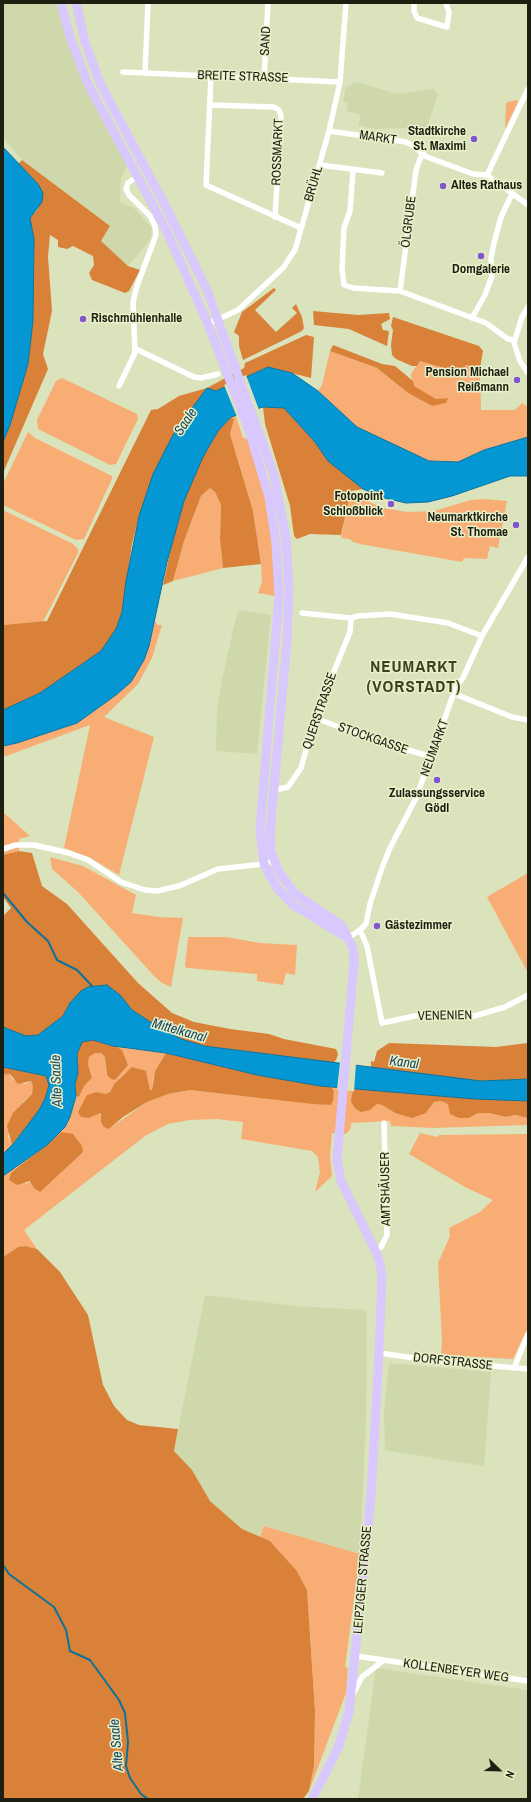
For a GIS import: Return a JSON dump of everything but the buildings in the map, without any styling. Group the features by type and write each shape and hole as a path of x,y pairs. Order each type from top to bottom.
{"main road":[{"path":"62,3 70,37 88,84 165,228 208,324 248,430 269,497 276,543 279,578 277,633 260,830 264,864 276,888 293,905 348,938"},
{"name":"AMTSHÄUSER","path":"76,3 85,42 100,83 185,245 219,320 258,426 280,499 288,566 287,640 270,842 274,860 283,879 294,893 308,904 334,918 342,926 352,946 354,963 337,1160 341,1181 375,1251 382,1275 379,1353"},
{"name":"LEIPZIGER STRASSE","path":"312,1799 338,1748 346,1725 351,1698 371,1497 379,1353"}],"street":[{"path":"145,73 148,3"},
{"name":"SAND","path":"264,78 268,3"},
{"name":"BRÜHL","path":"208,324 238,310 283,268 295,250 330,131 340,82 346,3"},
{"path":"414,3 414,11 417,18 447,27 449,12 446,3"},
{"name":"BREITE STRASSE","path":"123,72 340,82"},
{"path":"211,76 206,185 301,228"},
{"path":"528,90 487,175 528,205"},
{"name":"ROSSMARKT","path":"210,105 274,108 279,110 281,116 275,217"},
{"name":"MARKT","path":"330,131 400,140 412,145 422,154 473,174 487,175"},
{"name":"ÖLGRUBE","path":"400,291 415,178 422,154"},
{"path":"320,165 382,173"},
{"path":"353,170 350,211 345,224 342,282 347,287 400,291 486,323 508,339 514,340"},
{"path":"119,386 136,349 133,302 137,286 156,235 155,226 150,216 129,195 126,189 128,183 138,176"},
{"path":"472,318 485,295 492,276 491,258 494,243 501,217 512,194"},
{"path":"528,307 514,340 516,352 528,373"},
{"path":"136,349 194,377 201,378 218,374"},
{"name":"NEUMARKT","path":"360,930 366,924 370,904 390,848 414,804 455,694 456,687 463,678 482,636 528,558"},
{"path":"302,613 351,618 358,616 390,614 448,624 482,636"},
{"name":"QUERSTRASSE","path":"274,790 288,788 301,768 315,718 350,632 351,618"},
{"path":"455,694 512,717 528,720"},
{"name":"STOCKGASSE","path":"315,718 374,740 432,757"},
{"path":"3,849 22,844 34,845 70,853 88,860 121,882 134,888 157,891 179,886 218,869 264,864 274,860"},
{"path":"348,938 360,930"},
{"name":"VENENIEN","path":"360,930 367,946 382,1023 424,1014 471,1017 505,1007 528,995"},
{"name":"AMTSHÄUSER","path":"375,1251 381,1247 387,1235 384,1123"},
{"path":"514,1368 528,1334"},
{"name":"DORFSTRASSE","path":"379,1353 436,1361 528,1369"},
{"name":"KOLLENBEYER WEG","path":"356,1656 528,1681"},
{"path":"351,1698 362,1677 384,1660"}],"shaded area":[{"path":"3,3 59,3 127,166 121,178 120,202 134,208 152,228 151,238 128,266 101,241 110,226 22,160 3,138"},
{"path":"353,81 397,94 434,89 438,95 423,138 405,128 375,129 358,125 361,115 346,111 348,104 343,101 346,87 352,84"},
{"path":"517,100 518,102 505,129 506,104 507,102"},
{"path":"22,160 110,226 101,241 128,266 140,270 129,291 125,293 92,280 89,273 94,265 93,256 73,246 67,249 58,247 58,240 50,235 48,257 52,311 43,354 48,369 3,473 3,442 10,425 28,364 33,321 34,239 30,218 38,209 38,184 18,164"},
{"path":"274,288 276,290 255,310 276,332 297,313 292,308 296,304 302,317 304,328 302,331 243,360 239,346 239,336 234,332 242,312"},
{"path":"313,311 358,315 389,313 390,319 381,324 383,330 389,331 387,346 349,329 314,325"},
{"path":"393,317 479,346 483,351 480,368 466,365 457,378 454,371 420,361 417,366 412,366 396,359 392,355 391,345 393,330 391,326"},
{"path":"306,335 314,337 311,378 268,367 216,391 207,388 244,368 245,363"},
{"path":"333,345 382,364 395,366 413,381 414,386 436,399 448,398 446,403 432,406 408,393 377,368 330,351"},
{"path":"330,351 377,368 408,393 432,406 448,398 436,399 413,386 411,374 420,361 455,371 457,378 466,365 480,368 481,410 515,410 522,403 528,407 528,437 484,450 458,462 429,461 390,444 357,427 318,391 322,385"},
{"path":"62,378 137,414 138,419 116,464 110,465 38,429 37,420 56,381"},
{"path":"207,388 153,474 139,516 132,544 122,612 116,629 101,651 40,693 3,710 3,625 47,621 151,410 158,409 179,396"},
{"path":"263,407 284,408 315,442 328,461 364,489 351,491 341,535 310,534 297,539 294,536 290,506 265,424"},
{"path":"236,416 243,438 248,439 263,488 271,533 275,596 258,593 262,581 261,564 253,511 230,434 234,419 231,417"},
{"path":"231,417 234,419 230,434 253,511 261,564 223,568 220,539 221,505 215,492 210,488 201,496 184,541 173,581 163,585 173,538 184,501 203,457 218,431"},
{"path":"28,432 35,438 112,476 112,479 84,539 76,540 3,505 3,484"},
{"path":"210,488 215,492 221,505 220,539 223,568 173,581 184,541 201,496"},
{"path":"351,491 365,500 383,508 407,512 434,511 471,500 485,499 507,501 498,548 490,546 487,559 464,558 462,562 360,544 353,542 350,539 341,538"},
{"path":"3,510 73,544 78,549 78,553 43,622 3,625"},
{"path":"241,610 271,615 257,754 216,751 217,708 237,613"},
{"path":"155,621 158,625 162,625 152,658 138,684 104,717 154,737 119,875 89,857 64,848 90,725 6,756 3,756 3,746 17,743 77,723 116,695 131,682 144,660"},
{"path":"3,812 30,836 19,839 19,851 3,855"},
{"path":"19,851 32,853 42,886 67,904 138,983 172,1013 194,1022 230,1029 269,1034 284,1039 336,1049 338,1054 336,1060 333,1063 204,1046 181,1039 132,1010 120,995 107,985 88,987 70,1003 63,1016 38,1035 26,1036 3,1027 3,916 11,908 3,897 3,855"},
{"path":"50,857 83,866 136,895 132,913 159,917 183,918 171,987 162,983 154,976 78,892 52,869"},
{"path":"528,873 528,973 487,897"},
{"path":"188,937 226,937 260,943 297,945 295,975 286,973 283,985 257,981 257,974 187,968 185,966"},
{"path":"93,1040 117,1047 122,1050 128,1065 115,1080 111,1079 107,1075 105,1057 101,1053 95,1053 89,1057 88,1064 92,1078 84,1086 79,1097 76,1096 75,1084 78,1073 77,1054 81,1042"},
{"path":"389,1043 496,1047 528,1043 528,1079 481,1081 371,1068 371,1061 374,1062 377,1051"},
{"path":"117,1047 166,1053 155,1071 152,1090 150,1090 146,1071 126,1072 114,1084 110,1092 106,1094 96,1092 89,1118 102,1113 109,1129 147,1102 168,1094 190,1090 330,1105 333,1101 334,1091 331,1087 355,1089 352,1094 370,1110 377,1104 382,1105 395,1113 426,1113 434,1102 441,1101 469,1118 478,1113 489,1113 506,1117 515,1115 528,1118 528,1125 433,1128 391,1126 390,1121 351,1123 351,1128 346,1134 332,1133 330,1155 332,1176 315,1192 320,1172 318,1157 312,1151 241,1139 243,1122 216,1119 190,1120 168,1124 145,1136 24,1230 37,1249 25,1246 18,1247 3,1257 3,1075 10,1074 12,1079 25,1084 31,1081 34,1086 32,1094 23,1102 8,1136 20,1164 11,1173 26,1184 31,1181 64,1133 61,1132 70,1117 76,1096 79,1097 84,1086 92,1078 88,1064 89,1057 95,1053 101,1053 105,1057 107,1075 123,1070 128,1065 122,1050"},
{"path":"166,1053 257,1075 331,1087 334,1091 333,1101 331,1105 313,1104 190,1090 168,1094 147,1102 123,1117 109,1129 104,1127 101,1122 101,1113 89,1118 81,1117 78,1112 87,1095 96,1092 106,1094 110,1092 114,1084 132,1067 146,1071 150,1090 152,1090 155,1071"},
{"path":"3,1067 46,1076 49,1085 45,1099 39,1110 12,1145 7,1126 13,1113 32,1094 33,1086 31,1081 18,1084 10,1074 3,1075"},
{"path":"355,1089 475,1099 528,1101 528,1118 515,1115 506,1117 489,1113 478,1113 469,1118 459,1118 450,1114 448,1104 441,1101 434,1102 426,1113 412,1118 395,1113 382,1105 377,1104 370,1110 361,1112 355,1108 351,1102 352,1094"},
{"path":"61,1132 73,1134 82,1146 83,1152 40,1192 34,1188 30,1181 17,1185 9,1180 11,1173"},
{"path":"420,1133 438,1137 439,1135 528,1134 528,1327 513,1359 441,1355 442,1342 438,1263 450,1236 449,1228 480,1212 493,1200 465,1187 409,1154"},
{"path":"25,1246 37,1249 60,1272 88,1315 103,1385 114,1406 127,1420 139,1425 178,1429 174,1451 192,1470 210,1501 242,1529 270,1541 297,1571 307,1590 315,1711 314,1766 309,1791 303,1799 3,1799 3,1257 18,1247"},
{"path":"205,1295 295,1306 367,1310 366,1420 360,1554 265,1526 260,1537 242,1529 210,1501 192,1470 174,1451"},
{"path":"389,1363 491,1372 484,1466 385,1450 384,1412"},
{"path":"264,1526 360,1554 345,1667 348,1668 346,1693 309,1791 314,1766 315,1711 307,1590 297,1571 270,1541 260,1537"},
{"path":"376,1668 528,1690 528,1799 358,1799"}],"water":[{"path":"3,147 38,184 43,193 42,202 30,218 34,239 33,321 28,364 10,425 3,442"},
{"name":"Saale","path":"268,367 292,373 318,391 357,427 429,461 458,462 484,450 528,437 528,476 510,476 452,496 428,502 406,503 384,498 363,489 328,461 315,442 284,408 263,407 231,417 218,431 203,457 184,501 167,562 149,646 144,660 131,682 116,695 77,723 17,743 3,746 3,710 40,693 101,651 116,629 122,612 126,581 139,516 153,474 173,435 207,388 216,391"},
{"path":"107,985 120,995 132,1010 155,1025 181,1039 204,1046 481,1081 528,1079 528,1101 475,1099 320,1086 257,1075 166,1053 113,1046 93,1040 82,1042 77,1054 78,1073 75,1084 76,1096 70,1117 65,1127 47,1145 3,1176 3,1154 14,1143 39,1110 45,1099 49,1085 46,1076 3,1067 3,1027 26,1036 38,1035 63,1016 70,1003 81,991 88,987"}],"pier":[{"path":"246,375 259,410 237,417 224,385"},
{"path":"340,1062 356,1064 354,1091 337,1090"}],"waterway":[{"path":"3,893 27,922 48,941 57,960 77,970 92,986"},
{"name":"Alte Saale","path":"3,1565 9,1574 54,1607 66,1630 70,1651 90,1660 119,1700 125,1713 128,1742 126,1766 130,1778 141,1794 148,1799"}],"place":[{"name":"Stadtkirche St. Maximi","path":"474,139"},
{"name":"Altes Rathaus","path":"443,186"},
{"name":"Domgalerie","path":"481,256"},
{"name":"Rischmühlenhalle","path":"83,319"},
{"name":"Pension Michael Reißmann","path":"517,380"},
{"name":"Fotopoint Schloßblick","path":"391,504"},
{"name":"Neumarktkirche St. Thomae","path":"516,525"},
{"name":"Zulassungsservice Gödl","path":"437,780"},
{"name":"Gästezimmer","path":"377,926"}],"district":[{"name":"NEUMARKT (VORSTADT)","path":"414,677"}],"water label":[{"name":"Mittelkanal","path":"179,1031"},
{"name":"Kanal","path":"404,1063"}]}
